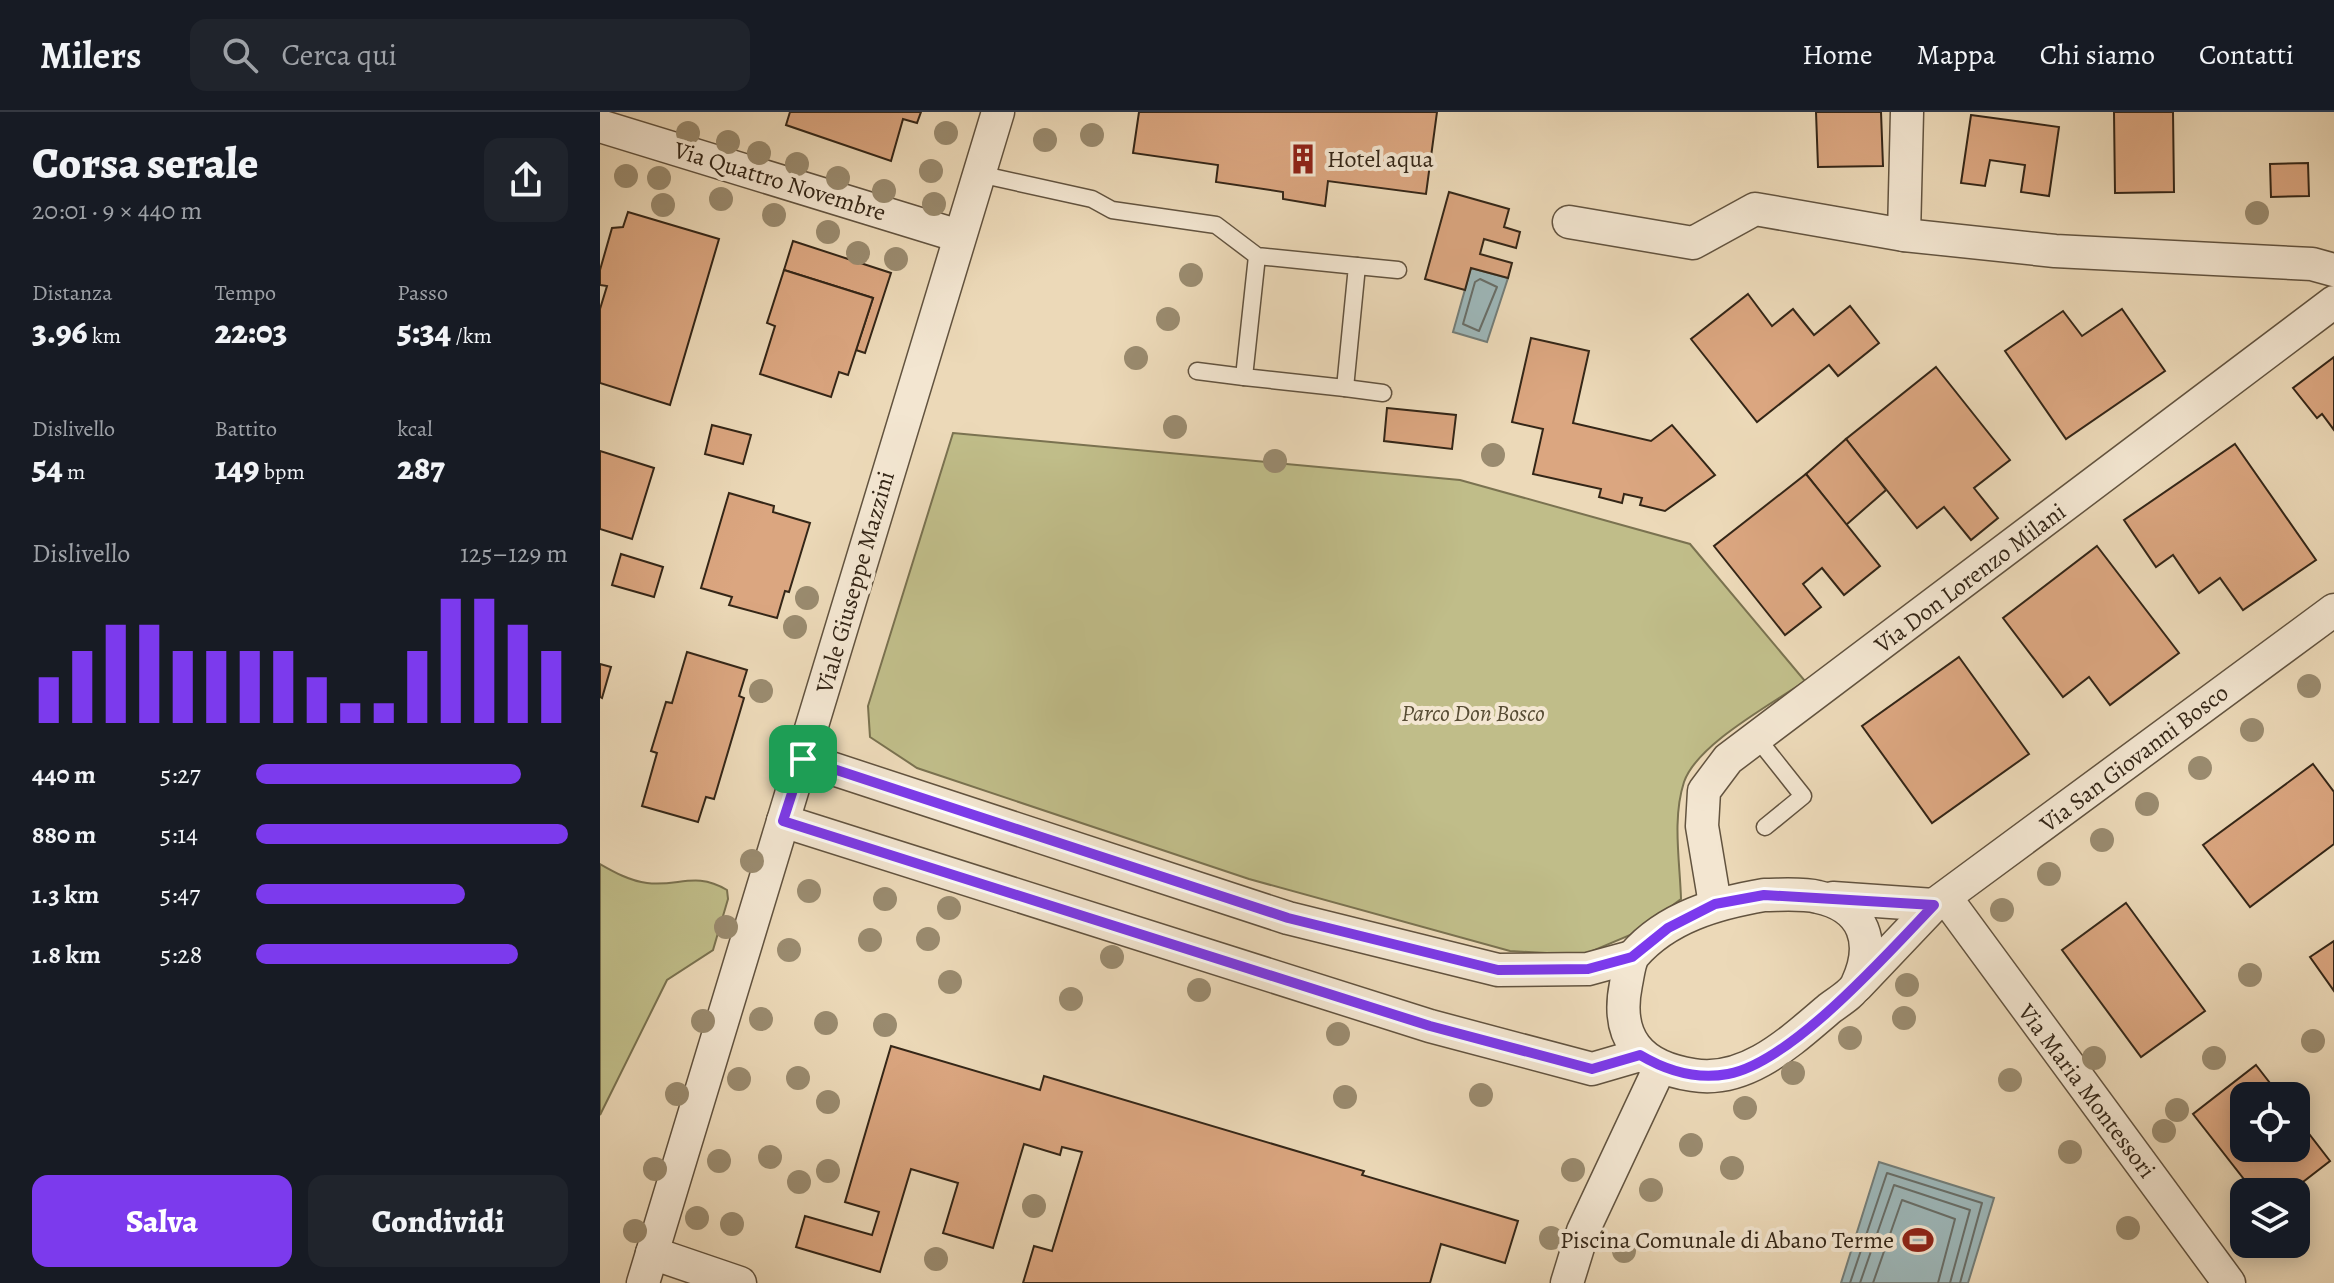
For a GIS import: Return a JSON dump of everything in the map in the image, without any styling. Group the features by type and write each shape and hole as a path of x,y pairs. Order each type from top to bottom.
{"street":[{"name":"Viale Giuseppe Mazzini","path":"647,1268 998,112"},
{"path":"1904,235 1907,112"},
{"name":"Via Quattro Novembre","path":"601,129 959,236"},
{"path":"1569,222 1693,243 1755,209 1904,235 2055,251 2312,264 2334,270"},
{"name":"Via Don Lorenzo Milani","path":"1715,904 1702,826 1704,791 1728,759 2334,302"},
{"name":"Via San Giovanni Bosco","path":"783,821 1445,1030 1592,1069 1650,1061 1696,1076 1730,1074 1776,1053 1857,986 1940,902 2334,610"},
{"path":"803,759 1288,918 1498,970 1588,969 1632,957 1668,928 1715,904 1764,895 1940,902"},
{"path":"1819,897 1859,917 1868,936 1857,986"},
{"name":"Via Maria Montessori","path":"1940,902 2229,1283"},
{"path":"1567,1283 1583,1231 1650,1061 1621,1010 1632,957"},
{"path":"647,1268 740,1283"}],"lane":[{"path":"979,174 1092,199 1112,210 1216,225 1257,256 1398,270"},
{"path":"1244,377 1257,256"},
{"path":"1345,388 1357,266"},
{"path":"1197,371 1383,393"},
{"path":"1757,738 1803,796 1765,827"}],"green space":[{"name":"Parco Don Bosco","path":"953,433 1460,480 1690,544 1805,681 1719,739 1704,753 1684,782 1678,811 1681,899 1635,933 1583,955 1510,951 1249,879 917,768 870,737 868,706"},
{"path":"600,864 628,878 647,883 706,881 727,890 728,899 713,950 667,980 600,1115"}],"water":[{"path":"1471,268 1508,278 1487,342 1453,332"},
{"name":"Piscina Comunale di Abano Terme","path":"1879,1162 1994,1198 1968,1283 1841,1283"}],"building":[{"path":"790,112 921,112 917,123 903,119 891,161 786,125"},
{"name":"Hotel aqua","path":"1139,112 1437,112 1426,194 1328,181 1325,206 1283,199 1283,192 1216,182 1218,165 1133,153"},
{"path":"1816,112 1881,112 1883,166 1818,167"},
{"path":"2114,112 2173,112 2174,192 2115,193"},
{"path":"1971,115 2059,127 2049,196 2021,192 2025,165 1990,160 1985,186 1961,183"},
{"path":"2308,163 2309,196 2271,197 2270,164"},
{"path":"1449,192 1509,209 1504,227 1520,232 1516,248 1484,239 1480,254 1512,263 1508,278 1471,268 1465,290 1425,279"},
{"path":"628,212 719,239 670,405 600,383 600,309 607,286 600,285 600,270 612,228 623,227"},
{"path":"793,241 891,273 865,353 856,350 873,298 784,270"},
{"path":"784,270 873,298 848,375 839,372 831,397 760,374 775,326 767,323"},
{"path":"1748,294 1772,326 1793,309 1814,335 1850,306 1879,343 1838,376 1829,365 1757,422 1691,339"},
{"path":"2122,309 2165,371 2066,439 2005,351 2063,311 2082,336"},
{"path":"1531,338 1589,351 1573,423 1651,441 1672,425 1715,475 1665,511 1640,505 1642,498 1624,494 1622,503 1599,497 1601,489 1533,474 1543,429 1512,422"},
{"path":"2334,357 2334,430 2322,414 2317,418 2293,388"},
{"path":"1936,367 2010,460 1974,488 1998,518 1971,540 1944,507 1917,528 1846,439"},
{"path":"1387,408 1456,415 1452,449 1384,441"},
{"path":"712,425 751,435 743,464 705,454"},
{"path":"1846,439 1886,490 1846,525 1806,474"},
{"path":"2235,444 2316,560 2243,610 2220,578 2199,593 2173,555 2156,567 2124,520"},
{"path":"600,451 654,468 632,539 600,529"},
{"path":"1806,474 1880,566 1844,595 1822,568 1803,584 1821,607 1785,635 1714,546"},
{"path":"729,493 774,506 773,512 810,523 789,592 785,591 777,618 729,605 732,597 701,588"},
{"path":"2097,546 2179,653 2110,705 2089,677 2063,697 2003,618"},
{"path":"621,554 663,567 654,597 612,585"},
{"path":"687,652 747,670 739,696 744,698 714,799 706,797 698,822 642,806 657,753 651,751 666,702 672,703"},
{"path":"1959,657 2029,754 1932,823 1862,726"},
{"path":"600,664 611,667 602,698 600,697"},
{"path":"2313,764 2334,792 2334,844 2250,907 2203,845"},
{"path":"2126,903 2205,1011 2141,1057 2062,950"},
{"path":"2334,941 2334,991 2310,957"},
{"path":"891,1046 1040,1090 1044,1076 1364,1171 1362,1175 1518,1221 1505,1263 1441,1244 1430,1283 1023,1283 1034,1246 1052,1251 1082,1152 1062,1147 1060,1155 1024,1144 993,1248 943,1233 958,1183 911,1169 880,1272 796,1247 805,1216 872,1235 879,1212 845,1202"},
{"path":"2256,1065 2269,1082 2234,1082"},
{"path":"2230,1085 2230,1161 2193,1114"},
{"path":"2310,1135 2330,1161 2308,1178 2243,1178 2231,1162 2310,1162"}],"place":[{"name":"Hotel aqua","path":"1303,159"},
{"name":"Piscina Comunale di Abano Terme","path":"1918,1240"}],"route":[{"path":"803,759 1288,918 1498,970 1588,969 1632,957 1668,928 1715,904 1764,895 1934,905 1857,986 1776,1053 1730,1074 1696,1076 1660,1067 1640,1055 1592,1069 1430,1026 783,821 803,759"}]}
